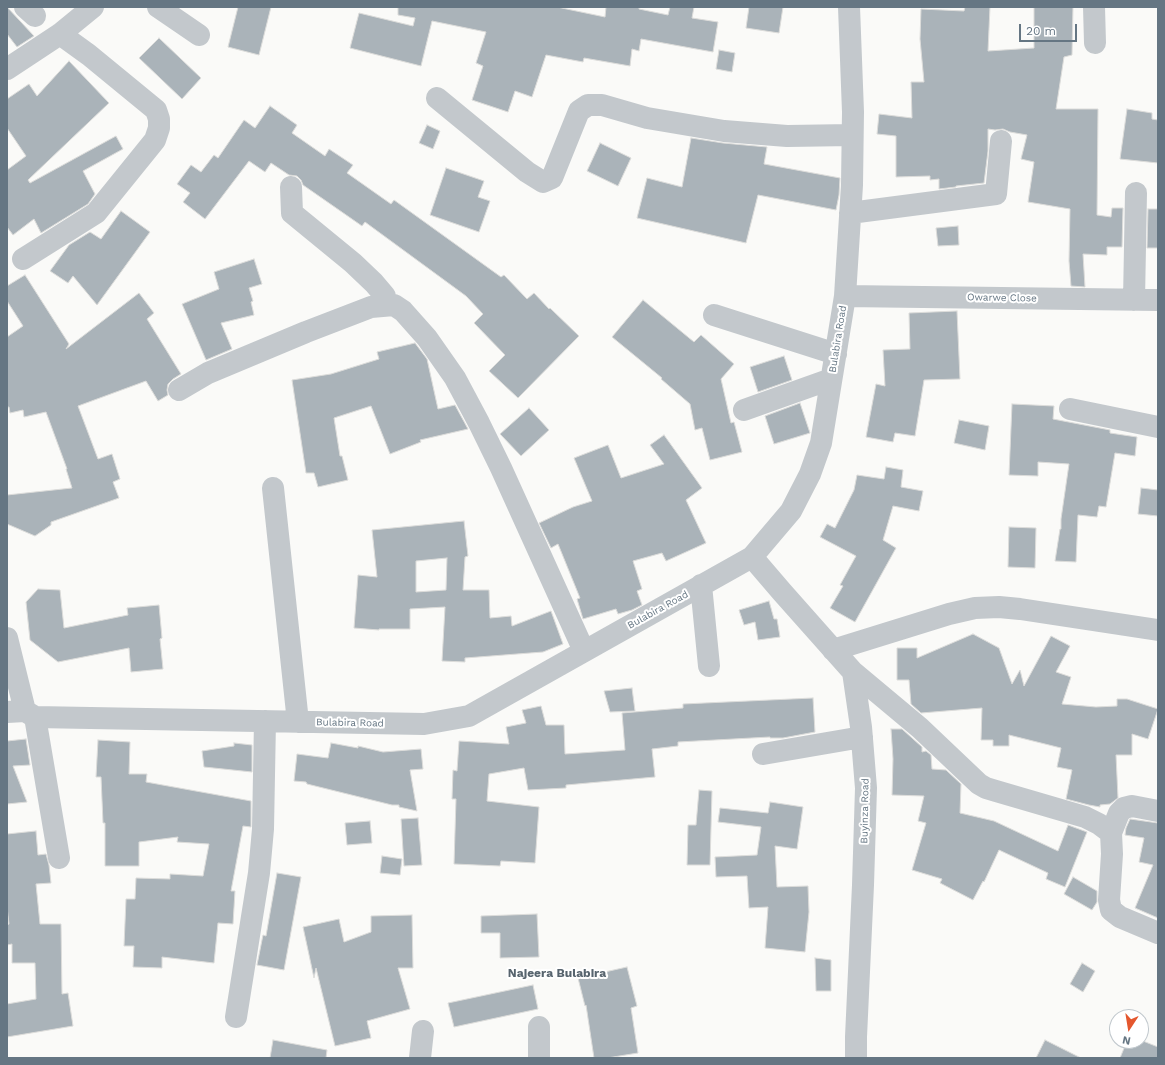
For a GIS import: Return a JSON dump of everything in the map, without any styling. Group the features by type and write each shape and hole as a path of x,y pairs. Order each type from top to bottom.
{"street":[{"path":"7,69 60,34 93,7"},
{"path":"158,7 199,35"},
{"name":"Bulabira Road","path":"22,713 298,722 424,724 469,716 752,557 791,511 810,474 821,443 845,296 852,184 853,112 849,7"},
{"path":"1094,7 1094,43"},
{"path":"23,259 96,213 155,140 159,128 159,118 156,110 89,55 60,34"},
{"path":"437,98 527,172 543,182 552,178 579,111 588,105 602,105 648,118 724,131 787,136 852,135"},
{"path":"850,214 996,194 1001,141"},
{"path":"291,187 292,213 374,282 385,296 385,305"},
{"path":"1134,300 1136,193"},
{"name":"Owarwe Close","path":"845,296 1158,300"},
{"path":"179,390 208,373 306,332 371,307 394,305 403,311 426,338 456,378 502,468 584,651"},
{"path":"714,315 836,354"},
{"path":"744,410 831,379"},
{"path":"1070,409 1158,427"},
{"path":"273,488 298,722"},
{"path":"752,557 853,672 920,728 983,786 996,792 1085,817 1099,824 1111,833"},
{"path":"701,585 709,666"},
{"path":"833,650 949,614 976,608 999,607 1020,609 1158,630"},
{"path":"7,638 22,713 59,858"},
{"name":"Buyinza Road","path":"853,672 862,737 866,788 856,1058"},
{"path":"236,1017 259,873 263,828 265,721"},
{"path":"763,754 862,737"},
{"path":"1158,811 1132,806 1124,808 1119,812 1111,833 1112,854 1109,900 1111,910 1120,917 1158,933"},
{"path":"539,1026 539,1058"},
{"path":"420,1058 423,1031"}],"building":[{"path":"7,7 34,36 17,47 7,34"},
{"path":"238,7 271,7 259,55 228,47"},
{"path":"398,7 557,7 605,17 606,7 639,7 639,9 668,15 670,7 694,7 692,18 718,22 713,52 641,39 639,51 632,49 630,66 584,58 583,62 546,55 532,97 515,91 508,112 472,100 483,66 476,63 486,32 432,21 421,66 350,48 359,13 413,26 415,18 398,15"},
{"path":"749,7 783,7 779,33 746,28"},
{"path":"965,7 990,7 988,51 1034,48 1034,7 1073,7 1072,55 1064,57 1056,109 1098,109 1097,215 1111,217 1112,208 1123,208 1122,247 1107,247 1107,255 1083,254 1085,287 1071,286 1069,261 1070,209 1028,202 1034,162 1021,159 1027,135 1010,132 1003,129 988,129 988,151 984,183 939,189 939,179 930,180 930,176 896,177 896,136 877,134 879,114 912,118 911,82 924,82 920,39 921,9 964,11"},
{"path":"159,38 201,78 182,99 139,58"},
{"path":"719,50 735,53 732,72 716,69"},
{"path":"69,61 109,103 28,180 30,183 116,136 123,149 83,171 95,194 88,204 41,233 34,219 13,235 7,227 7,170 26,156 7,128 7,99 29,84 37,96"},
{"path":"270,106 297,125 292,133 325,156 329,149 353,165 347,173 391,204 394,200 501,277 504,275 527,299 534,293 549,309 550,308 579,336 518,398 489,371 505,355 474,323 483,314 466,296 365,222 362,226 303,185 297,176 289,175 271,163 265,172 249,161 205,219 183,202 190,193 177,184 191,165 201,172 214,155 218,158 244,120 255,128"},
{"path":"1127,109 1152,113 1152,119 1158,120 1158,163 1120,159"},
{"path":"427,125 440,131 433,149 419,143"},
{"path":"691,138 723,143 767,147 764,164 840,178 836,210 758,195 746,243 637,218 647,178 682,187"},
{"path":"600,143 631,158 618,186 587,171"},
{"path":"446,168 484,181 478,197 490,201 479,232 430,215"},
{"path":"1148,209 1158,209 1158,248 1147,248"},
{"path":"121,211 150,232 97,305 73,276 68,283 50,271 69,245 90,232 101,239"},
{"path":"958,226 959,245 938,246 936,228"},
{"path":"254,259 262,284 249,288 253,301 251,302 254,315 221,323 232,349 206,360 182,304 219,289 214,272"},
{"path":"25,275 69,344 66,349 139,293 154,313 147,319 181,374 168,384 168,395 158,401 146,381 78,406 98,459 112,454 120,479 113,482 119,498 51,522 51,525 35,536 7,524 7,495 72,488 67,469 46,412 24,417 23,410 10,413 9,407 7,407 7,337 23,326 7,301 7,286"},
{"path":"643,300 694,342 701,335 734,364 721,379 731,423 734,422 742,452 710,460 702,428 695,430 690,404 661,379 662,378 612,337"},
{"path":"957,311 960,379 924,380 915,436 895,433 893,442 866,437 876,384 885,386 883,350 910,349 909,313"},
{"path":"415,343 427,359 438,409 455,405 468,429 420,440 421,442 390,454 371,406 334,418 340,456 342,456 348,480 318,487 314,473 306,473 292,380 331,374 379,359 377,352"},
{"path":"784,356 792,380 758,392 750,367"},
{"path":"800,403 810,433 774,444 765,416"},
{"path":"1012,404 1054,406 1053,419 1110,430 1110,433 1137,437 1135,456 1115,453 1106,507 1099,506 1097,517 1078,515 1076,562 1055,561 1061,529 1061,519 1069,464 1038,462 1038,476 1009,475"},
{"path":"529,408 549,430 521,456 500,434"},
{"path":"959,420 989,426 985,450 954,443"},
{"path":"664,435 702,488 686,500 706,543 666,561 662,553 633,561 642,589 637,591 642,605 618,614 616,609 583,619 577,599 580,598 558,544 551,548 539,523 573,507 592,501 574,458 608,445 621,478 664,464 650,445"},
{"path":"886,467 903,470 901,487 923,491 919,511 893,506 883,540 896,548 855,622 830,608 843,586 840,585 856,556 820,537 827,524 835,528 854,490 857,475 884,479"},
{"path":"1141,488 1158,490 1158,516 1138,514"},
{"path":"464,521 468,556 465,557 463,590 489,590 490,618 511,616 512,626 551,611 563,644 543,652 465,658 465,662 442,661 445,607 410,609 410,629 379,630 354,628 358,575 377,577 372,530","holes":["447,558 446,590 416,592 416,561"]},
{"path":"1009,527 1036,528 1035,568 1008,567"},
{"path":"38,589 60,590 64,628 128,615 127,608 159,605 163,669 131,672 129,648 58,662 30,640 26,602"},
{"path":"769,601 774,619 777,619 780,637 758,640 755,622 744,625 739,610"},
{"path":"973,634 999,648 1012,684 1020,670 1024,686 1051,636 1070,646 1056,672 1071,677 1062,704 1096,707 1117,706 1117,699 1127,699 1158,709 1148,739 1132,734 1132,755 1116,755 1118,798 1110,804 1100,805 1100,807 1066,799 1072,770 1057,767 1061,748 1009,735 1009,746 993,746 993,740 981,740 982,708 921,713 911,704 909,680 897,680 897,648 917,648 917,658"},
{"path":"632,688 635,711 610,712 604,691"},
{"path":"813,698 815,732 783,738 770,737 678,742 678,746 652,749 655,777 566,785 566,788 528,790 524,768 489,774 487,801 539,807 535,863 501,861 500,866 454,864 456,799 452,799 453,770 457,771 459,741 509,744 506,727 526,723 522,710 541,706 546,725 564,725 565,754 625,750 622,713 683,708 683,704"},
{"path":"891,729 902,729 922,747 922,752 926,751 931,755 932,769 946,770 961,784 960,813 994,821 1058,851 1068,825 1087,832 1065,887 1046,879 1048,873 999,850 984,882 983,881 973,900 940,883 942,879 912,870 926,823 918,821 924,796 892,795 893,759"},
{"path":"26,739 30,765 13,766 27,802 7,804 7,741"},
{"path":"98,740 130,742 129,774 147,774 146,782 251,801 251,827 243,826 231,891 235,891 233,924 218,923 214,963 162,957 162,968 133,967 134,946 124,946 126,899 135,899 136,878 170,879 170,874 203,876 209,844 177,842 178,837 139,842 139,866 105,866 105,823 103,823 101,777 96,777"},
{"path":"234,743 252,745 252,772 204,767 202,751 234,746"},
{"path":"331,743 358,748 358,746 383,752 421,749 423,769 410,770 417,811 399,807 399,805 392,805 307,784 306,782 294,781 297,754 328,758"},
{"path":"699,790 712,791 710,865 687,865 688,825 696,825"},
{"path":"770,802 803,807 797,849 775,846 777,887 808,886 809,912 805,952 765,948 768,907 749,908 747,876 716,877 715,857 757,855 761,827 718,822 720,808 768,813"},
{"path":"418,818 422,865 404,866 401,819"},
{"path":"1130,819 1158,823 1158,918 1135,908 1153,865 1139,862 1144,838 1125,835"},
{"path":"370,821 372,843 347,845 345,823"},
{"path":"36,831 38,855 46,854 51,883 36,884 40,924 61,924 62,994 68,993 73,1026 7,1037 7,1004 36,999 35,963 12,963 12,944 7,945 7,925 9,924 7,907 7,834"},
{"path":"382,856 402,859 400,875 380,873"},
{"path":"277,873 301,877 284,970 257,965 263,935 266,936"},
{"path":"1073,877 1097,891 1097,902 1092,910 1064,894"},
{"path":"537,914 539,957 500,958 500,933 481,933 481,916"},
{"path":"412,915 413,968 398,968 410,1009 367,1021 371,1038 335,1046 316,968 314,978 303,927 339,919 344,942 371,932 371,916"},
{"path":"815,958 831,960 831,991 816,991"},
{"path":"1082,963 1095,971 1083,992 1070,984"},
{"path":"627,967 637,1006 631,1008 638,1053 607,1058 594,1058 586,1005 585,1006 578,978"},
{"path":"533,985 538,1009 454,1027 448,1003"},
{"path":"273,1040 327,1050 326,1058 270,1058"},
{"path":"1045,1040 1081,1058 1036,1058"},
{"path":"1149,1043 1158,1047 1158,1058 1120,1058 1124,1049 1149,1049"}],"district":[{"name":"Najeera Bulabira","path":"557,973"}]}
